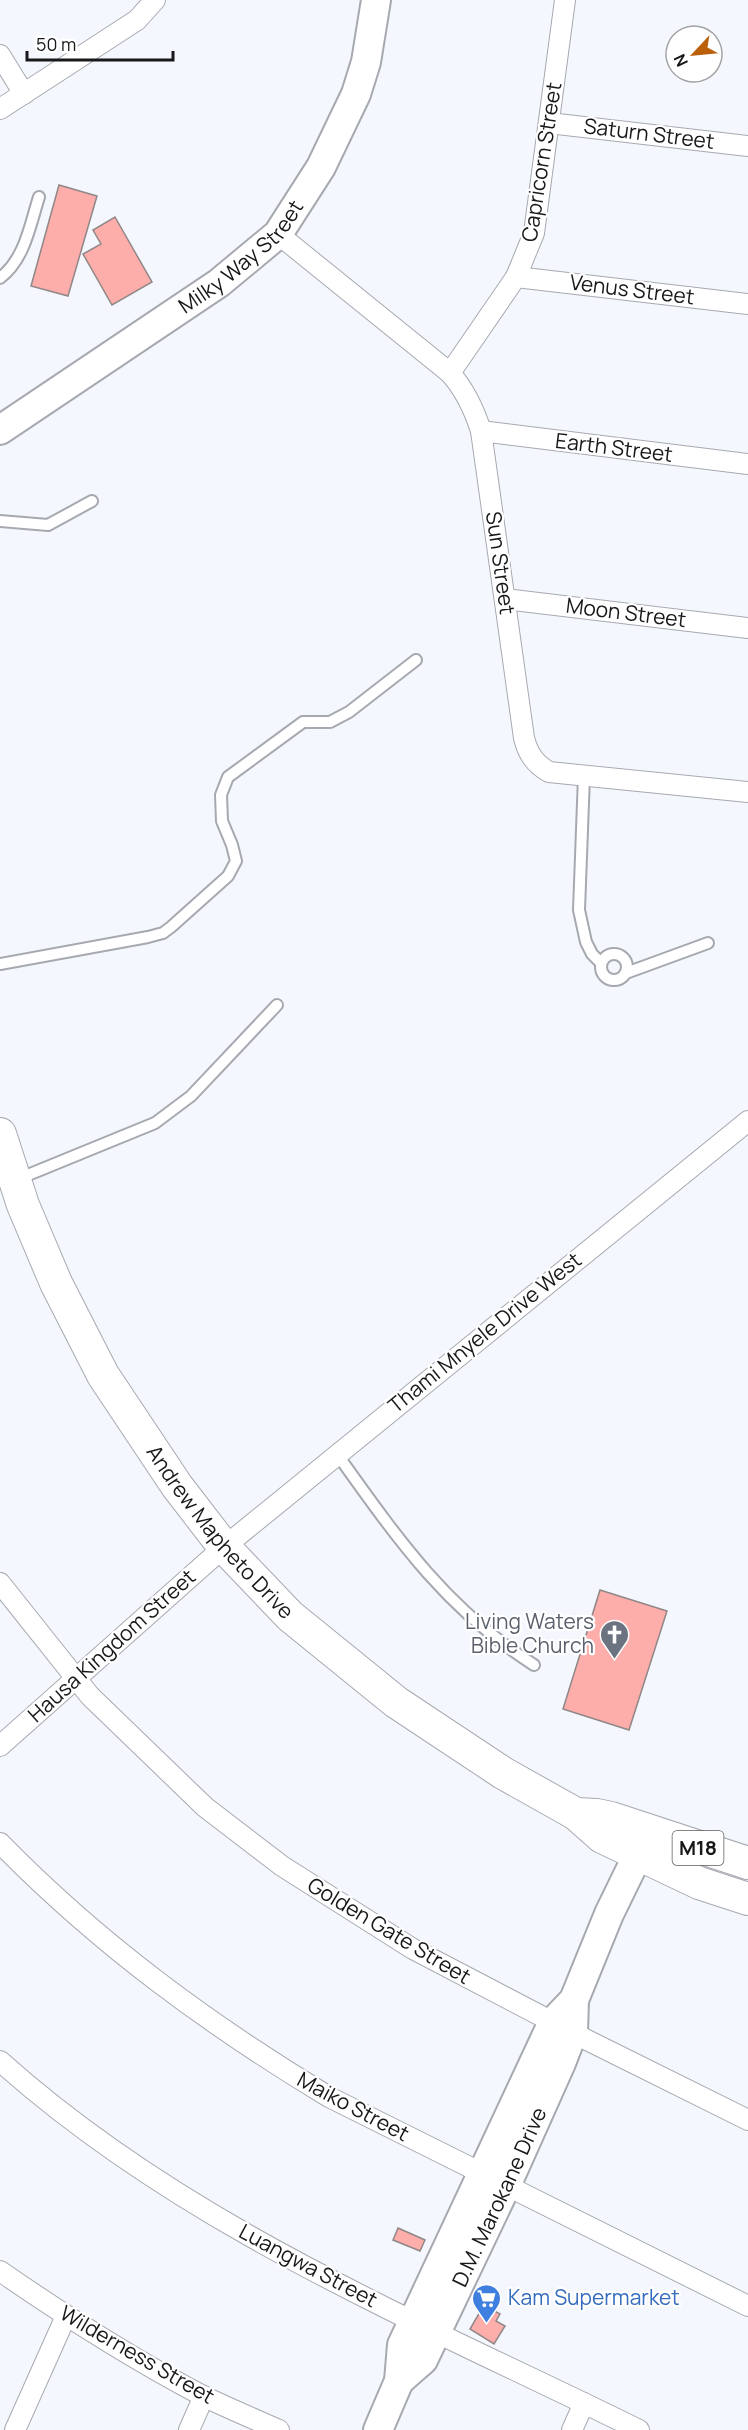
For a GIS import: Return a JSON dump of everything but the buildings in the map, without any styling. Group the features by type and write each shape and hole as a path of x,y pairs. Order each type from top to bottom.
{"main road":[{"name":"Milky Way Street","path":"0,430 219,283 278,234 321,167 356,94 366,62 376,0"},
{"name":"Andrew Mapheto Drive","path":"0,1134 23,1205 56,1283 103,1375 177,1486 224,1547 290,1616 396,1702 503,1773 576,1815 597,1815 644,1843 699,1883 748,1899"},
{"name":"Andrew Mapheto Drive","path":"644,1843 748,1863"},
{"name":"D.M. Marokane Drive","path":"378,2430 399,2381 423,2360 425,2327 494,2180 561,2063 563,2027 609,1914 644,1843"}],"street":[{"path":"0,109 137,20 155,0"},
{"name":"Capricorn Street","path":"450,373 516,277 534,233 565,0"},
{"path":"0,55 24,94"},
{"name":"Saturn Street","path":"549,123 748,146"},
{"name":"Sun Street","path":"278,234 450,373 467,396 481,431 527,749 540,766 549,772 748,792"},
{"name":"Venus Street","path":"516,277 748,304"},
{"name":"Earth Street","path":"481,431 748,464"},
{"name":"Moon Street","path":"505,598 748,628"},
{"name":"Thami Mnyele Drive West","path":"224,1547 748,1121"},
{"name":"Hausa Kingdom Street","path":"0,1746 224,1547"},
{"name":"Golden Gate Street","path":"0,1583 74,1679 205,1807 282,1866 413,1949 748,2120"},
{"name":"Maiko Street","path":"0,1843 68,1909 174,1996 226,2033 329,2097 748,2306"},
{"name":"Luangwa Street","path":"0,2061 22,2081 111,2148 224,2221 425,2327 639,2430"},
{"name":"Wilderness Street","path":"0,2271 66,2316 204,2396 279,2430"},
{"path":"15,2430 66,2316"},
{"path":"189,2430 204,2396"},
{"path":"572,2430 584,2403"}],"lane":[{"path":"0,278 10,271 21,253 39,197"},
{"path":"0,521 48,525 92,501"},
{"path":"0,964 163,933 228,876 236,861 222,821 221,795 228,777 303,722 330,722 349,712 416,660"},
{"path":"584,776 579,910 586,942 592,954 601,963 604,976 616,981 626,974 708,943"},
{"path":"601,963 610,954 616,953 627,961 626,974"},
{"path":"15,1180 155,1123 191,1096 277,1005"},
{"path":"337,1455 403,1545 436,1584 500,1644 534,1665"}],"place":[{"name":"Living Waters Bible Church","path":"615,1660"},
{"name":"Kam Supermarket","path":"487,2324"}]}
